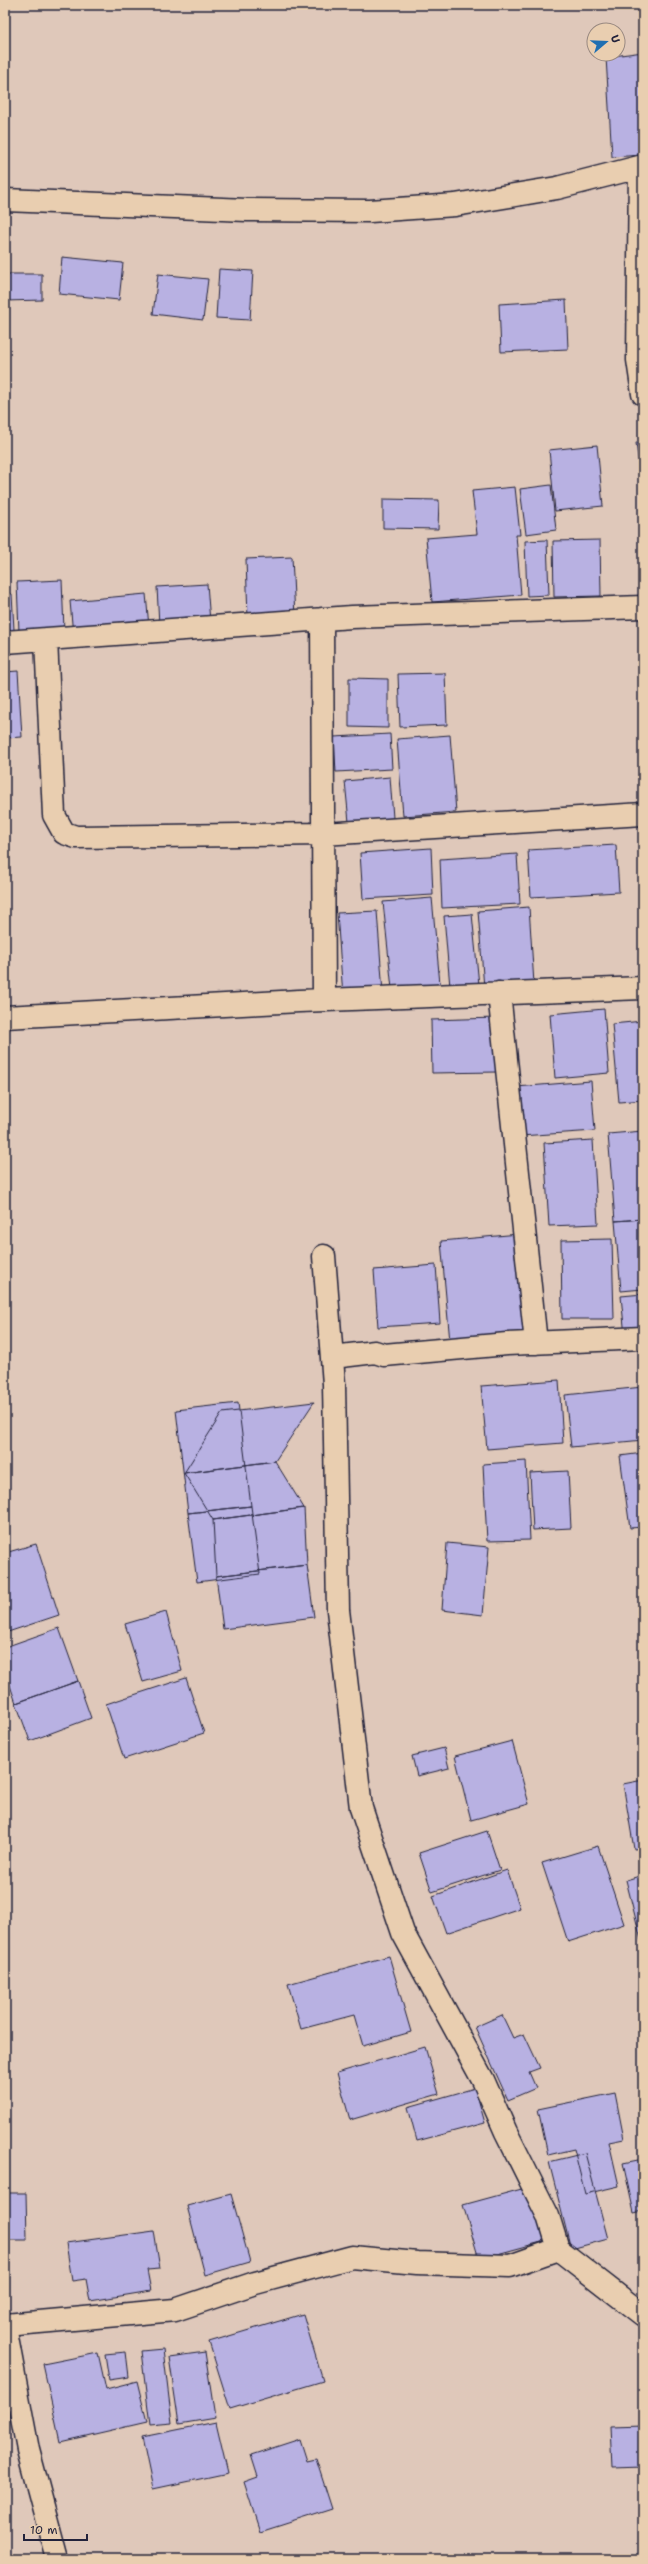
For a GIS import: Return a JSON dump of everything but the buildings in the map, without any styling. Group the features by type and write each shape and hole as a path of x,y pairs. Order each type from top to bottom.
{"street":[{"path":"5,200 247,210 370,211 455,205 557,188 642,166 638,347 643,394"},
{"path":"5,642 322,619 643,607"},
{"path":"322,619 324,1000"},
{"path":"46,638 54,815 64,833 76,837 323,834 643,814"},
{"path":"5,1017 324,1000 643,988"},
{"path":"499,993 536,1343"},
{"path":"324,1256 333,1357 338,1610 361,1808 403,1933 483,2080 506,2132 548,2216 558,2249 643,2315"},
{"path":"333,1357 375,1352 384,1355 536,1343 643,1338"},
{"path":"56,2559 28,2450 5,2326 175,2310 255,2283 352,2257 417,2263 510,2266 558,2249"}]}
